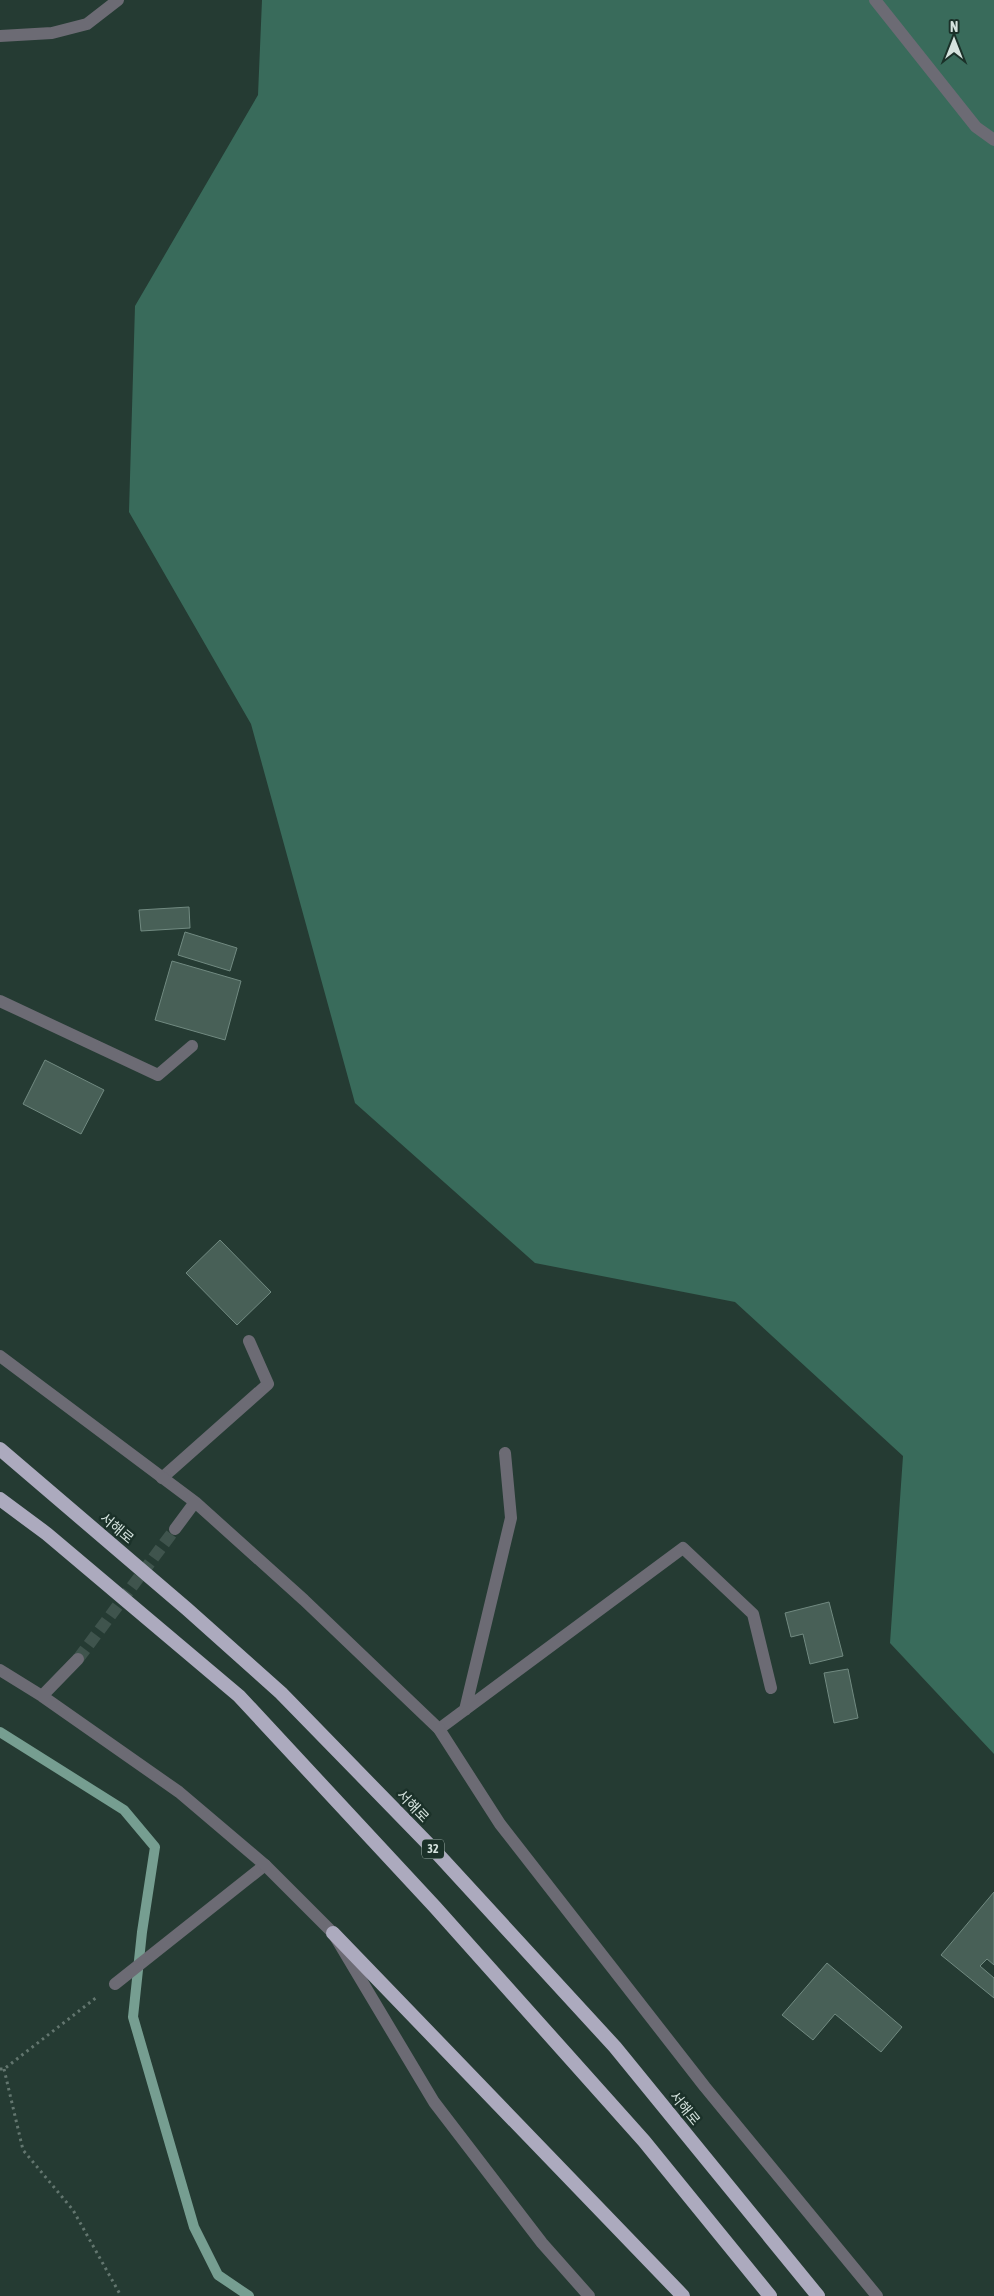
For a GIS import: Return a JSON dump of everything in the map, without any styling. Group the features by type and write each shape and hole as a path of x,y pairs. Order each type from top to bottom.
{"highway":[{"name":"서해로","path":"0,1449 187,1609 281,1693 428,1844 615,2047 818,2296"},
{"path":"0,1499 47,1534 239,1696 435,1907 631,2126 770,2296"},
{"path":"333,1933 683,2296"}],"street":[{"path":"0,36 52,33 87,24 118,0"},
{"path":"875,0 976,127 994,140"},
{"path":"0,1001 158,1075 192,1046"},
{"path":"162,1478 268,1384 249,1341"},
{"path":"0,1356 195,1502 304,1600 439,1729 500,1824 705,2087 877,2296"},
{"path":"465,1710 511,1518 505,1453"},
{"path":"175,1529 195,1502"},
{"path":"439,1729 683,1548 753,1614 771,1688"},
{"path":"42,1696 78,1659"},
{"path":"0,1670 42,1696 179,1792 265,1865 333,1933 434,2102 542,2243 589,2296"},
{"path":"115,1984 265,1865"}],"path":[{"path":"115,1984 2,2069 23,2150 73,2210 121,2296"}],"green space":[{"path":"262,0 994,0 994,1754 890,1643 903,1456 735,1302 535,1263 355,1103 251,724 129,512 135,306 258,95"}],"building":[{"path":"189,907 190,928 141,931 139,910"},
{"path":"185,932 237,948 230,971 178,955"},
{"path":"172,961 241,981 225,1040 155,1020"},
{"path":"45,1060 104,1090 81,1134 23,1104"},
{"path":"220,1240 271,1292 237,1325 186,1273"},
{"path":"829,1602 843,1656 810,1664 803,1634 791,1637 785,1613"},
{"path":"848,1669 858,1718 834,1723 824,1673"},
{"path":"994,1892 994,1965 987,1959 980,1966 994,1978 994,1998 941,1955"},
{"path":"827,1963 902,2027 881,2052 835,2014 813,2040 782,2015"}],"waterway":[{"path":"0,1732 124,1810 155,1847 142,1932 133,2017 194,2227 218,2275 249,2296"}],"tunnel":[{"path":"78,1659 175,1529"}]}
